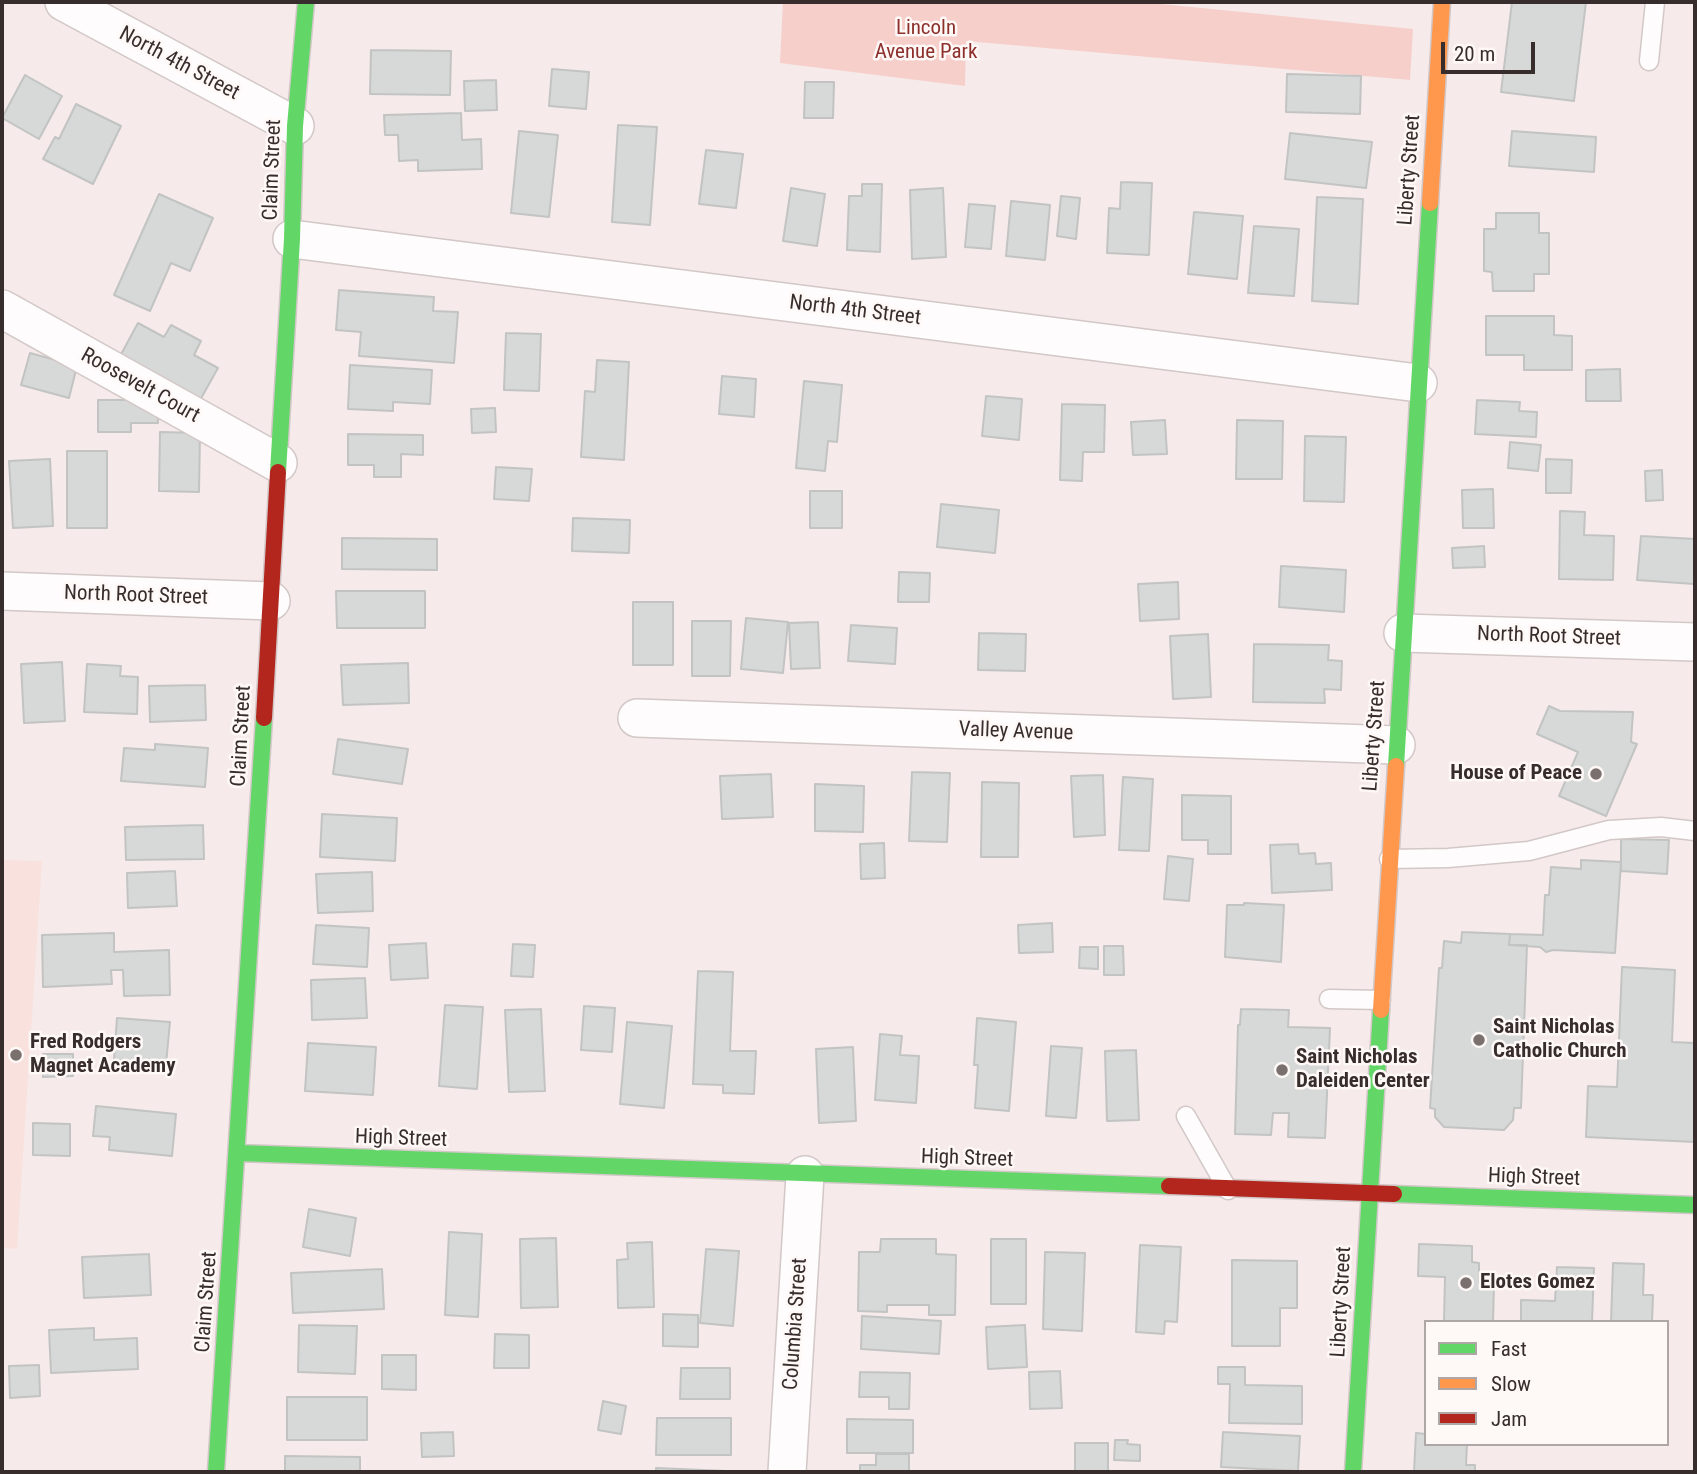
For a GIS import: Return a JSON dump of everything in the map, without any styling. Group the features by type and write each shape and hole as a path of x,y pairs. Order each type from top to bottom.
{"street":[{"name":"North 4th Street","path":"64,2 295,126"},
{"name":"Claim Street","path":"216,1472 271,601 292,239 295,126 306,2"},
{"name":"Liberty Street","path":"1353,1472 1442,2"},
{"name":"North 4th Street","path":"292,239 1418,383"},
{"name":"Roosevelt Court","path":"2,309 278,463"},
{"name":"North Root Street","path":"2,591 271,601"},
{"name":"North Root Street","path":"1403,633 1695,642"},
{"name":"Valley Avenue","path":"637,718 1396,745"},
{"name":"High Street","path":"238,1153 1695,1205"},
{"name":"Columbia Street","path":"787,1472 805,1175"}],"lane":[{"path":"1650,61 1655,2"},
{"path":"1389,859 1448,858 1528,851 1609,830 1661,827 1695,831"},
{"path":"1329,999 1381,1000"},
{"path":"1186,1116 1228,1190"}],"shaded area":[{"name":"Fred Rodgers Magnet Academy","path":"2,860 42,861 17,1249 2,1248"}],"green space":[{"name":"Lincoln Avenue Park","path":"783,2 1141,2 1413,29 1410,80 966,41 965,86 780,63"}],"building":[{"path":"1512,2 1586,2 1574,101 1501,92"},
{"path":"371,50 451,51 450,95 370,94"},
{"path":"552,69 589,72 586,109 549,106"},
{"path":"1287,74 1361,76 1360,114 1286,112"},
{"path":"25,75 62,96 39,139 2,118"},
{"path":"496,80 497,110 465,111 464,81"},
{"path":"805,82 834,82 833,118 804,118"},
{"path":"76,104 121,126 93,184 43,159 55,137 59,139"},
{"path":"461,113 462,140 481,139 482,169 418,171 418,160 399,161 398,135 385,135 384,115"},
{"path":"618,125 657,127 650,225 612,222"},
{"path":"519,131 558,135 549,217 511,213"},
{"path":"1512,131 1596,137 1594,172 1509,166"},
{"path":"1290,133 1372,142 1366,188 1285,179"},
{"path":"706,150 743,154 736,208 699,204"},
{"path":"1121,182 1152,183 1149,255 1107,253 1109,208 1120,209"},
{"path":"862,184 882,184 880,252 847,250 849,196 862,196"},
{"path":"791,188 825,194 817,246 783,241"},
{"path":"943,188 946,257 912,259 910,190"},
{"path":"159,194 213,218 190,271 171,263 150,311 114,295"},
{"path":"1061,196 1080,198 1076,239 1057,236"},
{"path":"1317,197 1363,199 1358,304 1312,301"},
{"path":"1011,201 1050,205 1045,260 1006,256"},
{"path":"969,204 995,206 991,249 965,247"},
{"path":"1194,212 1243,216 1237,279 1188,274"},
{"path":"1496,213 1539,213 1539,233 1549,233 1549,274 1534,274 1534,291 1493,291 1492,272 1484,271 1484,229 1496,229"},
{"path":"1254,226 1299,229 1294,296 1248,293"},
{"path":"339,290 434,297 433,311 458,312 454,363 359,356 361,332 336,330"},
{"path":"1486,316 1554,316 1554,335 1572,336 1572,370 1524,370 1524,355 1486,355"},
{"path":"138,323 164,337 171,325 201,341 194,355 218,368 199,402 119,358"},
{"path":"506,333 541,334 539,391 504,390"},
{"path":"30,353 77,366 69,398 21,385"},
{"path":"597,360 629,362 624,460 581,457 585,391 595,392"},
{"path":"350,365 432,370 430,404 393,402 393,411 348,409"},
{"path":"1620,369 1621,401 1586,401 1586,370"},
{"path":"722,376 756,379 754,417 719,414"},
{"path":"804,381 842,385 837,442 828,441 825,471 796,468"},
{"path":"986,396 1022,399 1019,440 982,436"},
{"path":"98,400 158,400 158,423 131,423 131,432 98,432"},
{"path":"1477,400 1520,402 1519,411 1537,412 1536,437 1475,434"},
{"path":"1062,404 1105,405 1104,452 1083,452 1082,481 1060,480"},
{"path":"495,408 496,432 472,433 471,409"},
{"path":"1165,420 1167,454 1133,455 1131,422"},
{"path":"1237,420 1283,421 1282,479 1236,479"},
{"path":"160,432 200,433 199,492 159,491"},
{"path":"348,434 423,435 423,455 401,454 401,477 374,477 374,465 348,465"},
{"path":"1305,436 1346,437 1344,502 1304,501"},
{"path":"1510,442 1541,445 1538,471 1508,468"},
{"path":"67,451 107,451 107,528 67,528"},
{"path":"50,459 53,526 13,528 9,461"},
{"path":"1546,459 1572,460 1571,493 1546,493"},
{"path":"496,467 532,469 529,501 494,499"},
{"path":"1662,470 1663,500 1646,501 1645,471"},
{"path":"1493,489 1494,528 1463,528 1462,490"},
{"path":"810,491 842,491 842,528 810,528"},
{"path":"941,504 999,510 995,553 937,547"},
{"path":"1560,511 1585,512 1584,535 1614,536 1613,580 1559,579"},
{"path":"573,518 630,520 629,553 572,551"},
{"path":"1641,536 1695,539 1694,584 1637,580"},
{"path":"342,538 437,539 437,570 342,569"},
{"path":"1484,546 1485,567 1453,568 1452,548"},
{"path":"1281,566 1346,570 1344,612 1279,607"},
{"path":"899,572 930,573 929,602 898,602"},
{"path":"1178,582 1179,619 1140,621 1138,584"},
{"path":"336,591 425,591 425,628 337,628"},
{"path":"633,602 673,602 673,665 633,665"},
{"path":"746,618 788,622 783,673 741,669"},
{"path":"692,621 731,621 730,676 692,676"},
{"path":"818,622 820,668 791,669 789,623"},
{"path":"851,625 897,628 895,664 848,661"},
{"path":"979,633 1026,634 1025,671 978,670"},
{"path":"1208,634 1211,697 1173,699 1170,636"},
{"path":"1254,644 1329,645 1328,660 1342,661 1341,690 1324,689 1325,703 1253,702"},
{"path":"62,662 65,721 24,723 21,664"},
{"path":"408,663 409,703 343,705 341,665"},
{"path":"87,664 121,666 120,676 138,677 137,714 84,712"},
{"path":"205,685 206,720 150,722 149,686"},
{"name":"House of Peace","path":"1549,706 1560,711 1633,712 1631,742 1637,744 1606,816 1559,796 1578,752 1537,734"},
{"path":"338,739 408,749 402,784 333,774"},
{"path":"155,744 208,748 205,787 121,781 124,748 155,750"},
{"path":"912,772 950,773 947,842 909,841"},
{"path":"771,774 773,817 722,819 720,776"},
{"path":"1103,775 1105,835 1074,837 1071,776"},
{"path":"1123,777 1153,779 1149,851 1119,850"},
{"path":"982,782 1019,783 1018,857 981,857"},
{"path":"815,784 864,786 863,832 815,831"},
{"path":"1182,795 1231,796 1231,854 1208,854 1208,840 1182,840"},
{"path":"322,814 397,818 395,861 320,857"},
{"path":"203,825 204,859 126,860 125,827"},
{"path":"1621,839 1669,840 1667,874 1621,871"},
{"path":"884,843 885,878 861,879 860,844"},
{"path":"1298,844 1299,854 1315,853 1316,864 1331,863 1332,890 1272,893 1270,845"},
{"path":"1168,856 1193,859 1189,901 1164,899"},
{"path":"1581,860 1621,862 1615,953 1553,950 1546,952 1540,947 1509,945 1510,934 1543,935 1545,895 1549,895 1551,867 1581,869"},
{"path":"175,871 177,906 128,908 127,873"},
{"path":"372,872 373,911 318,913 316,874"},
{"path":"1227,905 1284,905 1281,962 1225,957"},
{"path":"1052,923 1053,952 1019,953 1018,925"},
{"path":"316,925 369,928 367,967 313,964"},
{"name":"Saint Nicholas Catholic Church","path":"1462,932 1510,934 1509,945 1527,945 1521,1108 1514,1108 1513,1120 1504,1130 1444,1127 1435,1117 1435,1109 1430,1108 1439,968 1442,968 1444,941 1461,943"},
{"path":"114,933 114,952 169,950 170,995 124,996 123,970 111,970 112,984 43,987 42,935"},
{"path":"426,943 428,978 391,980 389,945"},
{"path":"513,944 535,945 533,977 511,976"},
{"path":"1104,946 1123,946 1124,975 1104,975"},
{"path":"1080,947 1098,947 1098,969 1079,968"},
{"path":"1622,967 1675,970 1672,1042 1695,1043 1695,1142 1586,1137 1588,1086 1617,1087"},
{"path":"698,971 733,972 730,1051 756,1051 754,1094 723,1093 723,1085 693,1084"},
{"path":"365,978 367,1018 312,1020 311,980"},
{"path":"445,1005 483,1007 477,1089 439,1086"},
{"path":"584,1006 615,1008 612,1052 581,1050"},
{"path":"541,1009 545,1091 509,1092 505,1010"},
{"name":"Saint Nicholas Daleiden Center","path":"1241,1009 1289,1010 1288,1027 1330,1028 1325,1138 1288,1137 1289,1113 1273,1113 1271,1135 1235,1134 1238,1025"},
{"path":"117,1018 170,1022 166,1064 114,1060"},
{"path":"977,1018 1016,1022 1009,1111 975,1108"},
{"path":"627,1022 672,1026 664,1108 620,1104"},
{"path":"880,1034 902,1036 900,1055 919,1056 916,1103 875,1100"},
{"path":"308,1043 376,1047 373,1095 305,1091"},
{"path":"1051,1046 1082,1048 1076,1118 1046,1116"},
{"path":"853,1047 856,1121 819,1123 816,1049"},
{"path":"1136,1050 1139,1120 1107,1121 1105,1051"},
{"path":"43,1054 73,1054 73,1076 43,1077"},
{"path":"96,1106 176,1114 172,1156 109,1150 110,1137 93,1136"},
{"path":"33,1123 70,1124 70,1156 33,1155"},
{"path":"309,1209 356,1218 350,1256 303,1247"},
{"path":"449,1232 482,1234 478,1317 445,1315"},
{"path":"556,1238 558,1307 521,1308 520,1239"},
{"path":"881,1239 936,1239 936,1254 956,1255 955,1315 929,1315 929,1305 887,1305 887,1312 858,1311 859,1252 880,1252"},
{"path":"991,1239 1026,1239 1026,1304 991,1304"},
{"path":"652,1242 654,1307 618,1308 617,1260 628,1259 627,1243"},
{"name":"Elotes Gomez","path":"1419,1244 1472,1246 1472,1262 1479,1263 1479,1283 1494,1284 1493,1320 1444,1320 1445,1277 1418,1276"},
{"path":"1140,1245 1181,1247 1177,1322 1165,1321 1164,1334 1136,1332"},
{"path":"706,1249 739,1251 733,1326 700,1323"},
{"path":"1045,1252 1085,1253 1082,1331 1043,1329"},
{"path":"149,1254 151,1295 84,1298 82,1257"},
{"path":"1232,1260 1297,1261 1297,1308 1280,1308 1280,1346 1232,1346"},
{"path":"1613,1263 1644,1264 1643,1295 1653,1295 1652,1320 1611,1320"},
{"path":"1557,1267 1594,1268 1592,1320 1521,1320 1521,1300 1555,1301"},
{"path":"382,1269 384,1309 293,1313 291,1273"},
{"path":"663,1314 698,1315 698,1347 663,1346"},
{"path":"862,1316 941,1321 939,1354 861,1349"},
{"path":"299,1325 357,1326 355,1374 298,1372"},
{"path":"1025,1325 1027,1367 988,1369 986,1327"},
{"path":"94,1328 94,1340 137,1338 138,1369 51,1373 49,1330"},
{"path":"495,1334 529,1335 529,1368 494,1368"},
{"path":"382,1355 416,1355 416,1390 382,1389"},
{"path":"39,1365 40,1396 10,1398 9,1366"},
{"path":"1218,1367 1245,1367 1245,1385 1302,1386 1302,1424 1229,1423 1230,1384 1218,1384"},
{"path":"681,1368 730,1368 730,1399 680,1399"},
{"path":"1060,1371 1062,1408 1030,1409 1029,1372"},
{"path":"860,1372 910,1373 909,1409 889,1409 889,1397 859,1397"},
{"path":"287,1397 367,1397 367,1440 287,1440"},
{"path":"603,1401 626,1406 621,1434 598,1430"},
{"path":"657,1418 731,1418 731,1455 656,1455"},
{"path":"847,1419 913,1420 913,1453 847,1453"},
{"path":"453,1432 454,1456 422,1457 421,1433"},
{"path":"1223,1432 1300,1436 1298,1471 1221,1467"},
{"path":"1416,1433 1424,1434 1424,1446 1467,1446 1466,1465 1475,1465 1475,1472 1414,1472"},
{"path":"1115,1440 1128,1440 1127,1444 1140,1445 1140,1461 1114,1460"},
{"path":"1075,1443 1108,1443 1108,1472 1075,1472"},
{"path":"876,1454 909,1454 909,1472 860,1472 860,1465 876,1465"},
{"path":"285,1456 360,1457 360,1472 285,1472"},
{"path":"656,1468 727,1471 727,1472 656,1472"}],"traffic: fast":[{"path":"278,472 292,239 295,126 306,2"},
{"path":"1396,766 1430,203"},
{"path":"216,1472 264,718"},
{"path":"1353,1472 1381,1010"},
{"path":"238,1153 1169,1186"},
{"path":"1394,1194 1695,1205"}],"traffic: slow":[{"path":"1430,203 1442,2"},
{"path":"1381,1010 1396,766"}],"traffic: jam":[{"path":"264,718 278,472"},
{"path":"1169,1186 1394,1194"}],"place":[{"name":"House of Peace","path":"1596,774"},
{"name":"Saint Nicholas Catholic Church","path":"1479,1040"},
{"name":"Fred Rodgers Magnet Academy","path":"16,1055"},
{"name":"Saint Nicholas Daleiden Center","path":"1282,1070"},
{"name":"Elotes Gomez","path":"1466,1283"}]}
